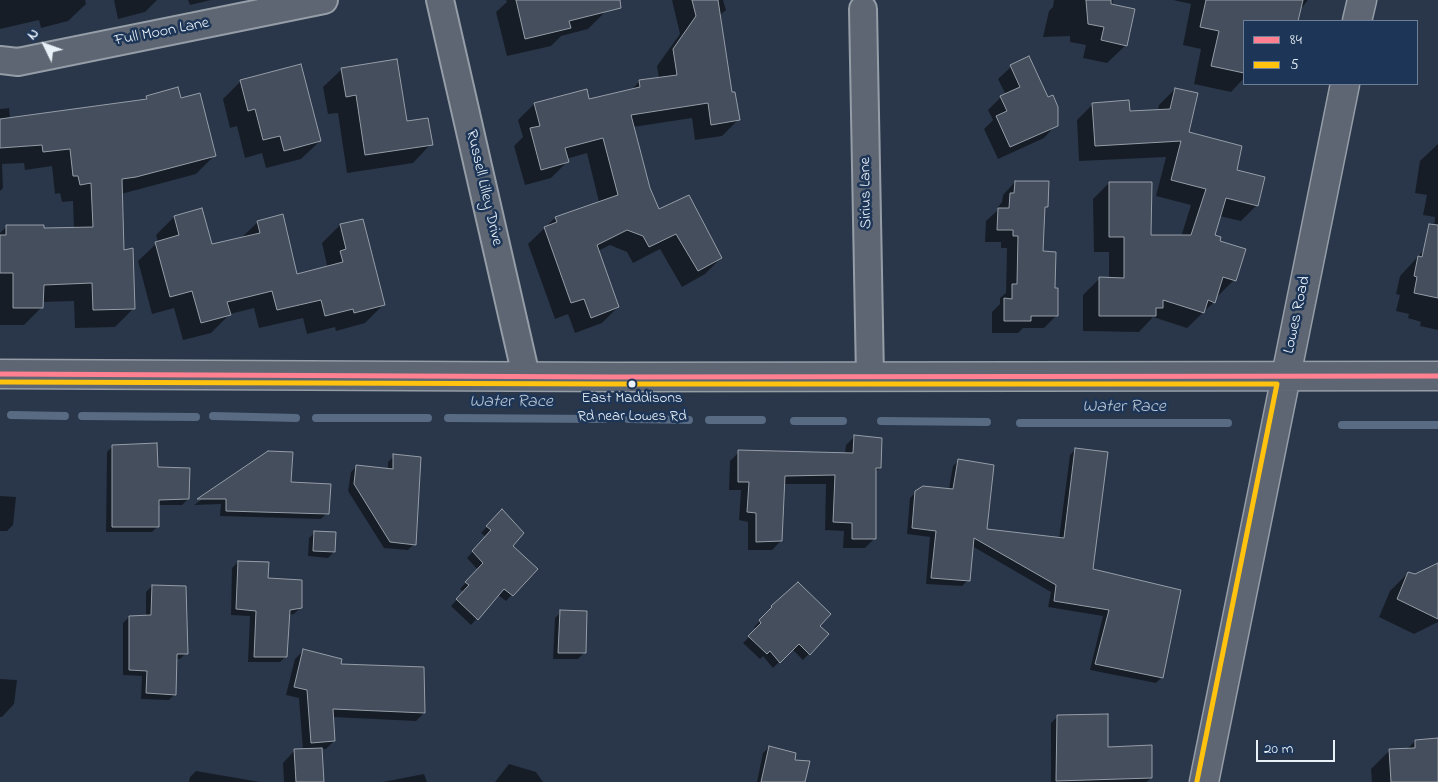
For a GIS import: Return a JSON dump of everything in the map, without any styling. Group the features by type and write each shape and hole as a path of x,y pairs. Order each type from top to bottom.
{"street":[{"name":"Full Moon Lane","path":"0,60 18,62 324,0"},
{"name":"Russell Lilley Drive","path":"440,0 526,376"},
{"path":"1358,20 1362,0"},
{"name":"Sirius Lane","path":"863,9 870,377"},
{"name":"Lowes Road","path":"1204,782 1345,85"},
{"path":"0,374 615,377 1438,376"}],"building":[{"path":"516,0 620,0 621,8 569,21 571,28 525,39"},
{"path":"692,0 718,0 732,92 735,92 740,120 711,125 708,103 631,115 650,188 659,209 689,195 722,258 698,271 676,234 649,247 643,236 627,230 597,245 619,307 591,318 584,299 571,303 544,227 557,222 555,217 618,195 603,138 565,148 569,162 541,170 530,128 540,126 534,103 587,89 589,99 640,87 639,80 677,75 673,49 696,16"},
{"path":"1086,0 1111,0 1111,4 1135,9 1127,46 1101,40 1104,27 1088,24"},
{"path":"1206,0 1303,0 1298,20 1243,20 1243,73 1211,66 1219,31 1200,27"},
{"path":"1029,56 1048,97 1053,95 1058,107 1058,126 1010,147 996,116 1007,111 1000,96 1020,87 1010,65"},
{"path":"397,59 407,121 428,118 433,145 365,155 356,95 346,97 341,68"},
{"path":"301,64 321,141 284,151 280,136 263,140 255,109 248,111 240,80"},
{"path":"178,87 181,98 200,93 216,156 122,179 124,250 133,248 135,309 93,310 92,283 44,285 43,308 13,308 13,273 0,273 0,235 6,235 6,225 44,225 44,228 93,227 91,183 80,185 78,176 73,176 70,149 43,152 42,145 0,148 0,119 147,99 146,96"},
{"path":"1175,88 1198,93 1189,132 1242,146 1237,170 1265,177 1258,206 1226,198 1215,235 1221,237 1220,241 1246,249 1236,281 1223,277 1215,303 1208,300 1204,313 1163,300 1163,308 1156,308 1156,316 1099,316 1099,277 1124,278 1124,237 1109,237 1109,182 1152,182 1151,235 1191,235 1206,189 1171,180 1181,141 1095,146 1092,103 1129,100 1130,111 1170,109"},
{"path":"1015,181 1049,181 1048,207 1045,207 1043,251 1056,252 1055,288 1058,288 1058,316 1031,316 1031,321 1004,321 1004,298 1012,299 1012,284 1017,284 1018,236 1013,236 1013,230 997,230 998,208 1009,208 1010,193 1014,193"},
{"path":"202,208 212,244 260,233 257,221 283,214 297,274 343,262 340,251 346,249 340,224 363,219 385,305 354,313 353,309 325,316 321,300 277,310 272,291 227,302 231,315 201,323 192,291 170,297 155,242 179,235 174,216"},
{"path":"1429,224 1438,225 1438,298 1414,293 1417,277 1414,276 1418,256 1422,257"},
{"path":"854,435 882,438 881,468 876,468 876,539 852,539 852,523 833,522 835,475 785,476 782,541 756,542 756,513 747,512 749,482 738,482 738,450 853,453"},
{"path":"157,443 158,467 190,468 189,499 159,500 159,527 112,527 112,445"},
{"path":"1075,448 1108,452 1093,569 1181,590 1163,678 1095,664 1109,610 1054,601 1056,585 974,538 970,581 931,578 936,531 912,528 915,491 923,486 953,489 958,459 994,465 987,529 1064,538"},
{"path":"268,451 293,452 291,482 331,484 329,514 226,511 226,499 197,499"},
{"path":"393,454 421,457 416,545 390,542 354,484 356,465 393,469"},
{"path":"502,509 524,533 513,546 538,569 513,596 504,589 478,620 456,599 469,585 465,582 483,563 472,551 491,530 486,526"},
{"path":"314,531 336,532 335,552 313,551"},
{"path":"238,561 269,562 268,578 302,580 302,608 290,610 287,657 254,657 256,611 236,609"},
{"path":"1438,563 1438,619 1397,599 1408,572 1415,574"},
{"path":"798,582 831,614 820,626 829,634 810,655 799,644 780,663 770,651 767,654 748,636 761,623 759,620 771,606"},
{"path":"152,585 186,586 188,654 177,654 176,695 146,693 147,671 129,670 129,616 151,615"},
{"path":"560,610 587,611 586,653 558,653"},
{"path":"303,649 342,659 341,664 424,667 425,713 333,709 335,741 311,743 307,690 294,687"},
{"path":"1108,714 1108,747 1152,745 1152,778 1056,781 1057,715"},
{"path":"1438,738 1438,782 1391,782 1389,749 1415,748 1415,740"},
{"path":"769,746 796,753 795,760 810,761 805,782 761,782"},
{"path":"322,748 324,782 296,782 294,749"}],"waterway":[{"name":"Water Race","path":"11,415 65,416"},
{"name":"Water Race","path":"82,416 196,417"},
{"name":"Water Race","path":"213,416 296,418"},
{"name":"Water Race","path":"316,418 428,418"},
{"name":"Water Race","path":"448,418 604,419"},
{"name":"Water Race","path":"628,419 689,420"},
{"name":"Water Race","path":"709,420 762,420"},
{"name":"Water Race","path":"794,421 843,421"},
{"name":"Water Race","path":"881,421 987,422"},
{"name":"Water Race","path":"1020,423 1228,423"},
{"name":"Water Race","path":"1342,425 1438,425"}],"transit line":[{"name":"84","path":"0,374 615,377 1438,376"},
{"name":"5","path":"0,382 1277,384 1197,781"}],"place":[{"name":"East Maddisons Rd near Lowes Rd","path":"632,384"}]}
